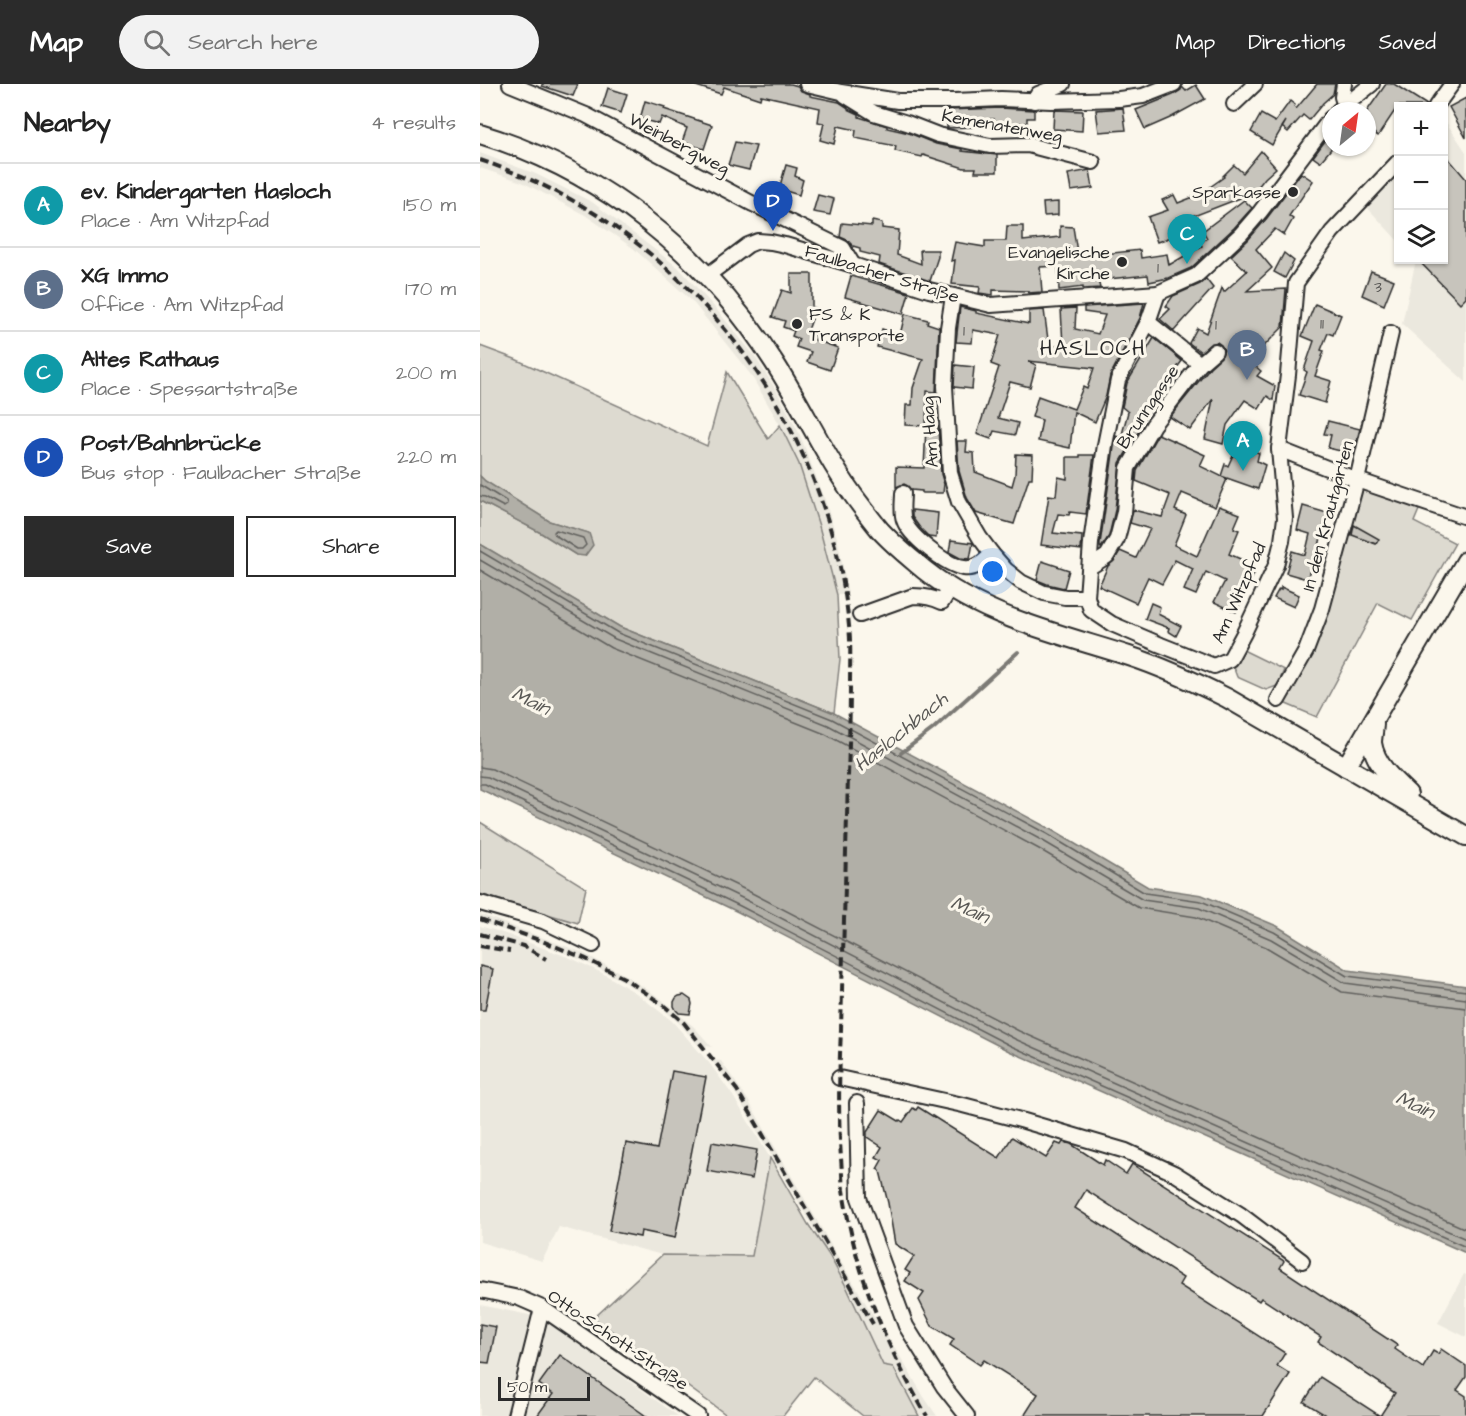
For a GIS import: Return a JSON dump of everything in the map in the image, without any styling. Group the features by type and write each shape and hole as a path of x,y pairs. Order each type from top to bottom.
{"main road":[{"path":"480,134 537,155 584,178 632,208 708,275 742,316 774,362 859,504 879,529 917,564 950,589 984,608 1032,627 1131,657 1197,683 1466,836"},
{"path":"1346,767 1466,561"},
{"path":"1374,719 1372,742 1378,760 1389,777 1429,813"}],"street":[{"name":"Weinbergweg","path":"510,84 586,115 753,204 843,248 854,265"},
{"path":"807,84 841,92 898,100 1002,99 1051,102 1143,96 1174,84"},
{"path":"1034,100 1038,93 1063,84"},
{"path":"1234,104 1255,84"},
{"path":"1342,102 1344,84"},
{"path":"1350,102 1372,84"},
{"path":"1439,102 1452,84"},
{"name":"Kemenatenweg","path":"841,92 873,113 938,135 990,146 1028,146 1092,162"},
{"name":"Faulbacher Straße","path":"708,275 748,244 758,241 785,245 929,290 991,305 1158,293 1196,276 1241,234 1322,129"},
{"name":"Am Witzpfad","path":"1087,597 1091,610 1112,624 1161,645 1214,666 1230,658 1276,565 1282,541 1285,518 1279,449 1296,283 1332,232 1394,166"},
{"path":"1087,597 1091,543 1105,445 1118,380 1148,322 1158,293"},
{"name":"Am Haag","path":"953,296 948,328 945,386 950,473 959,502 992,554 1006,570 1022,582 1044,593 1065,597 1087,597"},
{"name":"Brunngasse","path":"1148,322 1200,364"},
{"name":"In den Krautgärten","path":"1278,700 1306,651 1322,609 1357,480 1391,333"},
{"name":"Brunngasse","path":"1090,567 1107,556 1117,539 1124,512 1128,468 1153,425 1200,364 1215,351"},
{"path":"1279,449 1357,480 1466,517"},
{"path":"903,493 903,518 907,528 943,560 965,569 978,566 992,554"},
{"path":"860,615 913,596 933,597 942,602 950,589"},
{"path":"480,903 543,921 593,945"},
{"path":"838,1078 1004,1115 1126,1150 1174,1173 1241,1215 1302,1261"},
{"path":"857,1103 859,1198 906,1326 945,1387 967,1416"},
{"name":"Otto-Schott-Straße","path":"480,1290 519,1298 542,1308 698,1416"},
{"path":"515,1416 542,1308"}],"shaded area":[{"path":"1448,125 1466,152 1466,382 1402,324 1415,264 1448,264"},
{"path":"480,153 536,174 592,202 679,268 717,310 754,355 777,391 800,435 838,541 848,594 837,595 819,526 799,464 780,425 751,375 692,301 633,248 585,215 522,182 480,168"},
{"path":"1394,173 1394,237 1365,205"},
{"path":"480,346 515,359 707,446 727,372 768,439 780,425 799,464 819,526 837,595 840,659 834,713 620,627 480,544 480,501 541,533 576,555 588,533 549,521 480,476"},
{"path":"1361,485 1421,505 1414,522 1455,543 1412,620 1378,603 1317,717 1279,701"},
{"path":"1243,650 1284,670 1277,686 1266,690 1237,677 1233,666"},
{"path":"480,822 586,888 578,923 480,894"},
{"path":"480,914 581,952 625,975 660,998 694,1027 712,1047 697,1044 660,1006 623,981 543,944 480,922"},
{"path":"480,926 573,959 636,993 672,1021 710,1064 733,1096 770,1158 752,1256 662,1255 559,1227 542,1261 480,1242"},
{"path":"711,1060 721,1061 748,1100 835,1252 937,1416 919,1416 893,1367 883,1365 829,1255 737,1096"},
{"path":"770,1158 846,1286 883,1365 893,1367 919,1416 863,1416 814,1377 783,1416 728,1416 594,1318 662,1255 752,1256"},
{"path":"1464,1274 1466,1275 1466,1337 1438,1323"},
{"path":"480,1305 529,1315 554,1327 678,1416 480,1416"}],"water":[{"path":"480,476 549,521 589,533 593,545 585,556 576,555 541,533 480,501"},
{"name":"Main","path":"480,544 620,627 834,713 1050,829 1148,887 1202,895 1277,926 1348,970 1466,986 1466,1253 1009,1051 738,912 480,789"}],"building":[{"path":"542,84 578,84 573,96 542,86"},
{"path":"696,84 791,84 798,86 801,91 810,96 839,102 859,114 859,117 887,126 887,128 909,133 936,144 962,149 962,151 997,155 997,172 975,172 976,168 964,168 923,155 922,157 895,151 896,146 855,138 856,130 838,126 834,144 820,140 824,123 818,122 820,108 761,95 760,99 724,87 721,94 696,86"},
{"path":"1317,84 1335,84 1333,94 1322,102 1309,120 1303,115 1288,132 1282,127 1272,145 1251,132 1261,114 1275,122 1290,101 1296,109"},
{"path":"1386,84 1394,84 1422,102 1394,102 1394,112 1378,136 1376,135 1376,102 1373,102"},
{"path":"1196,85 1205,99 1145,129 1136,110 1173,95 1182,87 1186,91"},
{"path":"608,88 627,94 621,113 602,107"},
{"path":"1466,98 1466,138 1449,107"},
{"path":"645,101 712,125 704,149 682,142 687,128 662,117 659,124 640,119"},
{"path":"1001,108 1034,110 1034,118 1027,118 1027,123 1008,123 1008,126 994,126 994,119 972,120 973,127 947,128 947,110"},
{"path":"1123,108 1126,130 1099,132 1096,110"},
{"path":"1054,110 1083,111 1082,131 1053,129"},
{"path":"735,142 756,146 749,170 728,165"},
{"path":"1322,145 1322,156 1325,156 1320,162 1313,157"},
{"path":"1261,151 1276,168 1253,193 1173,224 1177,235 1157,242 1148,217 1168,210 1162,200 1174,195 1178,203 1211,190 1210,187 1224,177 1234,165 1243,173"},
{"path":"1448,158 1466,179 1466,297 1460,303 1422,264 1448,264"},
{"path":"786,165 797,168 795,176 803,180 799,195 779,189"},
{"path":"1090,170 1093,188 1071,191 1068,174"},
{"path":"1301,173 1313,181 1289,216 1293,219 1284,235 1275,229 1256,249 1272,268 1247,291 1286,289 1283,327 1249,361 1261,371 1257,376 1275,386 1273,400 1267,396 1259,409 1245,400 1227,425 1223,444 1205,439 1213,399 1190,430 1170,417 1210,367 1221,357 1224,350 1217,342 1210,344 1201,352 1189,343 1197,328 1206,333 1222,288 1224,292 1247,271 1231,256 1267,218"},
{"path":"818,195 834,199 830,215 813,212"},
{"path":"1244,200 1252,208 1234,228 1191,268 1168,278 1149,282 1148,275 1098,280 1100,288 1083,289 1083,287 1059,290 1058,266 1040,267 1042,292 993,290 993,295 979,293 980,287 952,284 955,260 951,261 955,242 985,247 985,241 1006,241 1007,226 1023,226 1023,241 1060,237 1060,226 1073,227 1077,252 1095,252 1095,255 1140,250 1141,258 1167,254 1169,265 1202,246 1200,243 1207,238 1203,231"},
{"path":"1058,202 1058,215 1044,216 1043,203"},
{"path":"872,221 882,223 882,228 899,230 897,255 921,264 920,250 938,250 930,281 879,264 880,257 860,252 860,248 840,237 842,223 872,226"},
{"path":"1284,253 1294,261 1285,278 1274,272"},
{"path":"1371,271 1394,280 1384,305 1362,295"},
{"path":"791,274 812,274 812,307 816,308 807,333 817,336 815,340 838,348 830,370 807,362 811,352 796,347 799,339 792,336 794,331 783,327 785,321 772,317 782,290 791,293"},
{"path":"851,276 909,293 903,314 845,297"},
{"path":"1206,279 1213,288 1174,331 1160,319 1170,309 1166,306 1173,296"},
{"path":"1144,303 1140,318 1110,376 1106,396 1095,422 1074,412 1070,448 1038,441 1042,420 1032,417 1038,396 1074,409 1083,387 1087,389 1094,368 1028,361 1036,365 1030,387 1010,382 998,418 1018,423 1015,435 994,431 991,439 977,434 999,367 991,364 1000,335 973,330 972,343 956,342 960,307 976,311 976,313 1029,324 1029,311 1044,310 1049,347 1063,345 1061,309 1076,308 1075,329 1098,334 1105,315 1084,312 1084,307"},
{"path":"1315,304 1341,315 1333,335 1328,333 1315,376 1331,381 1325,403 1299,395 1307,372 1304,370 1314,341 1302,336"},
{"path":"905,314 928,320 927,323 939,327 936,392 927,391 926,426 905,425 906,405 912,405 913,388 923,359 877,347 882,329 900,335"},
{"path":"1154,338 1182,361 1176,369 1182,373 1155,408 1153,407 1139,424 1142,426 1120,463 1115,510 1109,536 1101,548 1116,436 1121,438 1128,412 1122,407 1127,383"},
{"path":"955,365 974,367 972,389 954,387"},
{"path":"1328,421 1360,429 1353,454 1328,448 1331,435 1324,434"},
{"path":"926,426 938,427 943,493 922,493 922,491 911,490 904,484 896,487 896,467 924,468"},
{"path":"1158,434 1205,455 1200,466 1227,479 1215,507 1182,493 1175,510 1186,515 1174,545 1197,556 1219,506 1240,514 1234,528 1239,530 1229,554 1245,561 1242,569 1254,574 1236,612 1214,602 1225,581 1206,572 1196,595 1184,590 1193,569 1175,560 1162,584 1148,577 1136,603 1099,586 1108,566 1120,551 1136,558 1150,529 1130,523 1133,510 1162,517 1170,495 1136,481 1137,471"},
{"path":"957,441 967,441 966,452 974,453 975,472 1012,486 1016,454 1033,455 1032,478 1029,478 1014,524 976,513 967,498 959,471"},
{"path":"1244,447 1259,453 1257,461 1265,465 1258,489 1221,476 1225,464 1228,466 1233,455 1241,458"},
{"path":"1080,455 1094,455 1086,514 1070,512 1069,515 1058,514 1053,533 1082,536 1081,550 1041,545 1049,495 1056,496 1058,477 1067,479 1067,457 1080,457"},
{"path":"1303,506 1327,513 1319,546 1324,547 1321,562 1313,560 1307,579 1286,573 1292,551 1305,555 1310,534 1297,530"},
{"path":"912,510 938,513 936,538 929,537 920,528 912,517"},
{"path":"1354,525 1379,539 1376,544 1352,535"},
{"path":"951,540 973,543 970,559 960,558 949,552"},
{"path":"1042,561 1069,570 1064,588 1037,580"},
{"path":"1281,587 1299,595 1294,607 1274,598"},
{"path":"1151,603 1160,607 1158,614 1181,626 1176,636 1168,631 1169,628 1145,619"},
{"path":"480,966 493,969 485,1010 480,1010"},
{"path":"684,995 691,1000 690,1014 679,1013 674,1006 676,998"},
{"path":"672,1071 706,1077 675,1238 641,1231 640,1237 609,1231 626,1143 657,1149"},
{"path":"918,1107 999,1158 1012,1137 1046,1158 1056,1143 1061,1145 1063,1142 1071,1144 1103,1165 1105,1160 1126,1174 1132,1164 1284,1261 1280,1268 1397,1345 1395,1349 1423,1368 1433,1351 1438,1354 1441,1349 1466,1366 1466,1377 1457,1390 1466,1396 1466,1416 1380,1416 1395,1393 1318,1342 1321,1337 1261,1298 1259,1301 1086,1190 1075,1208 1183,1278 1179,1285 1285,1353 1277,1366 1290,1374 1263,1416 1024,1416 1038,1394 984,1360 980,1365 950,1345 954,1339 932,1326 919,1300 924,1293 905,1281 910,1273 905,1270 914,1256 895,1244 888,1203 880,1171 877,1169 882,1160 876,1157 882,1147 867,1137 867,1132 881,1110 903,1122 913,1108 916,1110"},
{"path":"712,1142 757,1150 752,1179 707,1171"},
{"path":"480,1324 496,1327 489,1363 480,1362"},
{"path":"560,1355 646,1416 537,1416 553,1394 539,1384"},
{"path":"1320,1377 1380,1416 1327,1416 1304,1402"}],"waterway":[{"name":"Haslochbach","path":"901,753 933,729 1018,652"}],"railway":[{"path":"480,160 540,184 597,215 647,252 693,294 734,341 770,392 799,447 823,504 839,564 850,640 839,1094 843,1190 855,1250 874,1307 898,1362 927,1416"},
{"path":"480,919 584,958 624,978 662,1004 684,1023 737,1090 873,1324"},
{"path":"480,934 523,946 546,959"},
{"path":"480,946 510,951"}],"place":[{"name":"Sparkasse","path":"1293,192"},
{"name":"Post/Bahnbrücke","path":"773,231"},
{"name":"Evangelische Kirche","path":"1122,262"},
{"name":"Altes Rathaus","path":"1187,264"},
{"name":"FS & K Transporte","path":"797,324"},
{"name":"XG Immo","path":"1247,380"},
{"name":"ev. Kindergarten Hasloch","path":"1243,471"}],"district":[{"name":"HASLOCH","path":"1093,348"}]}
